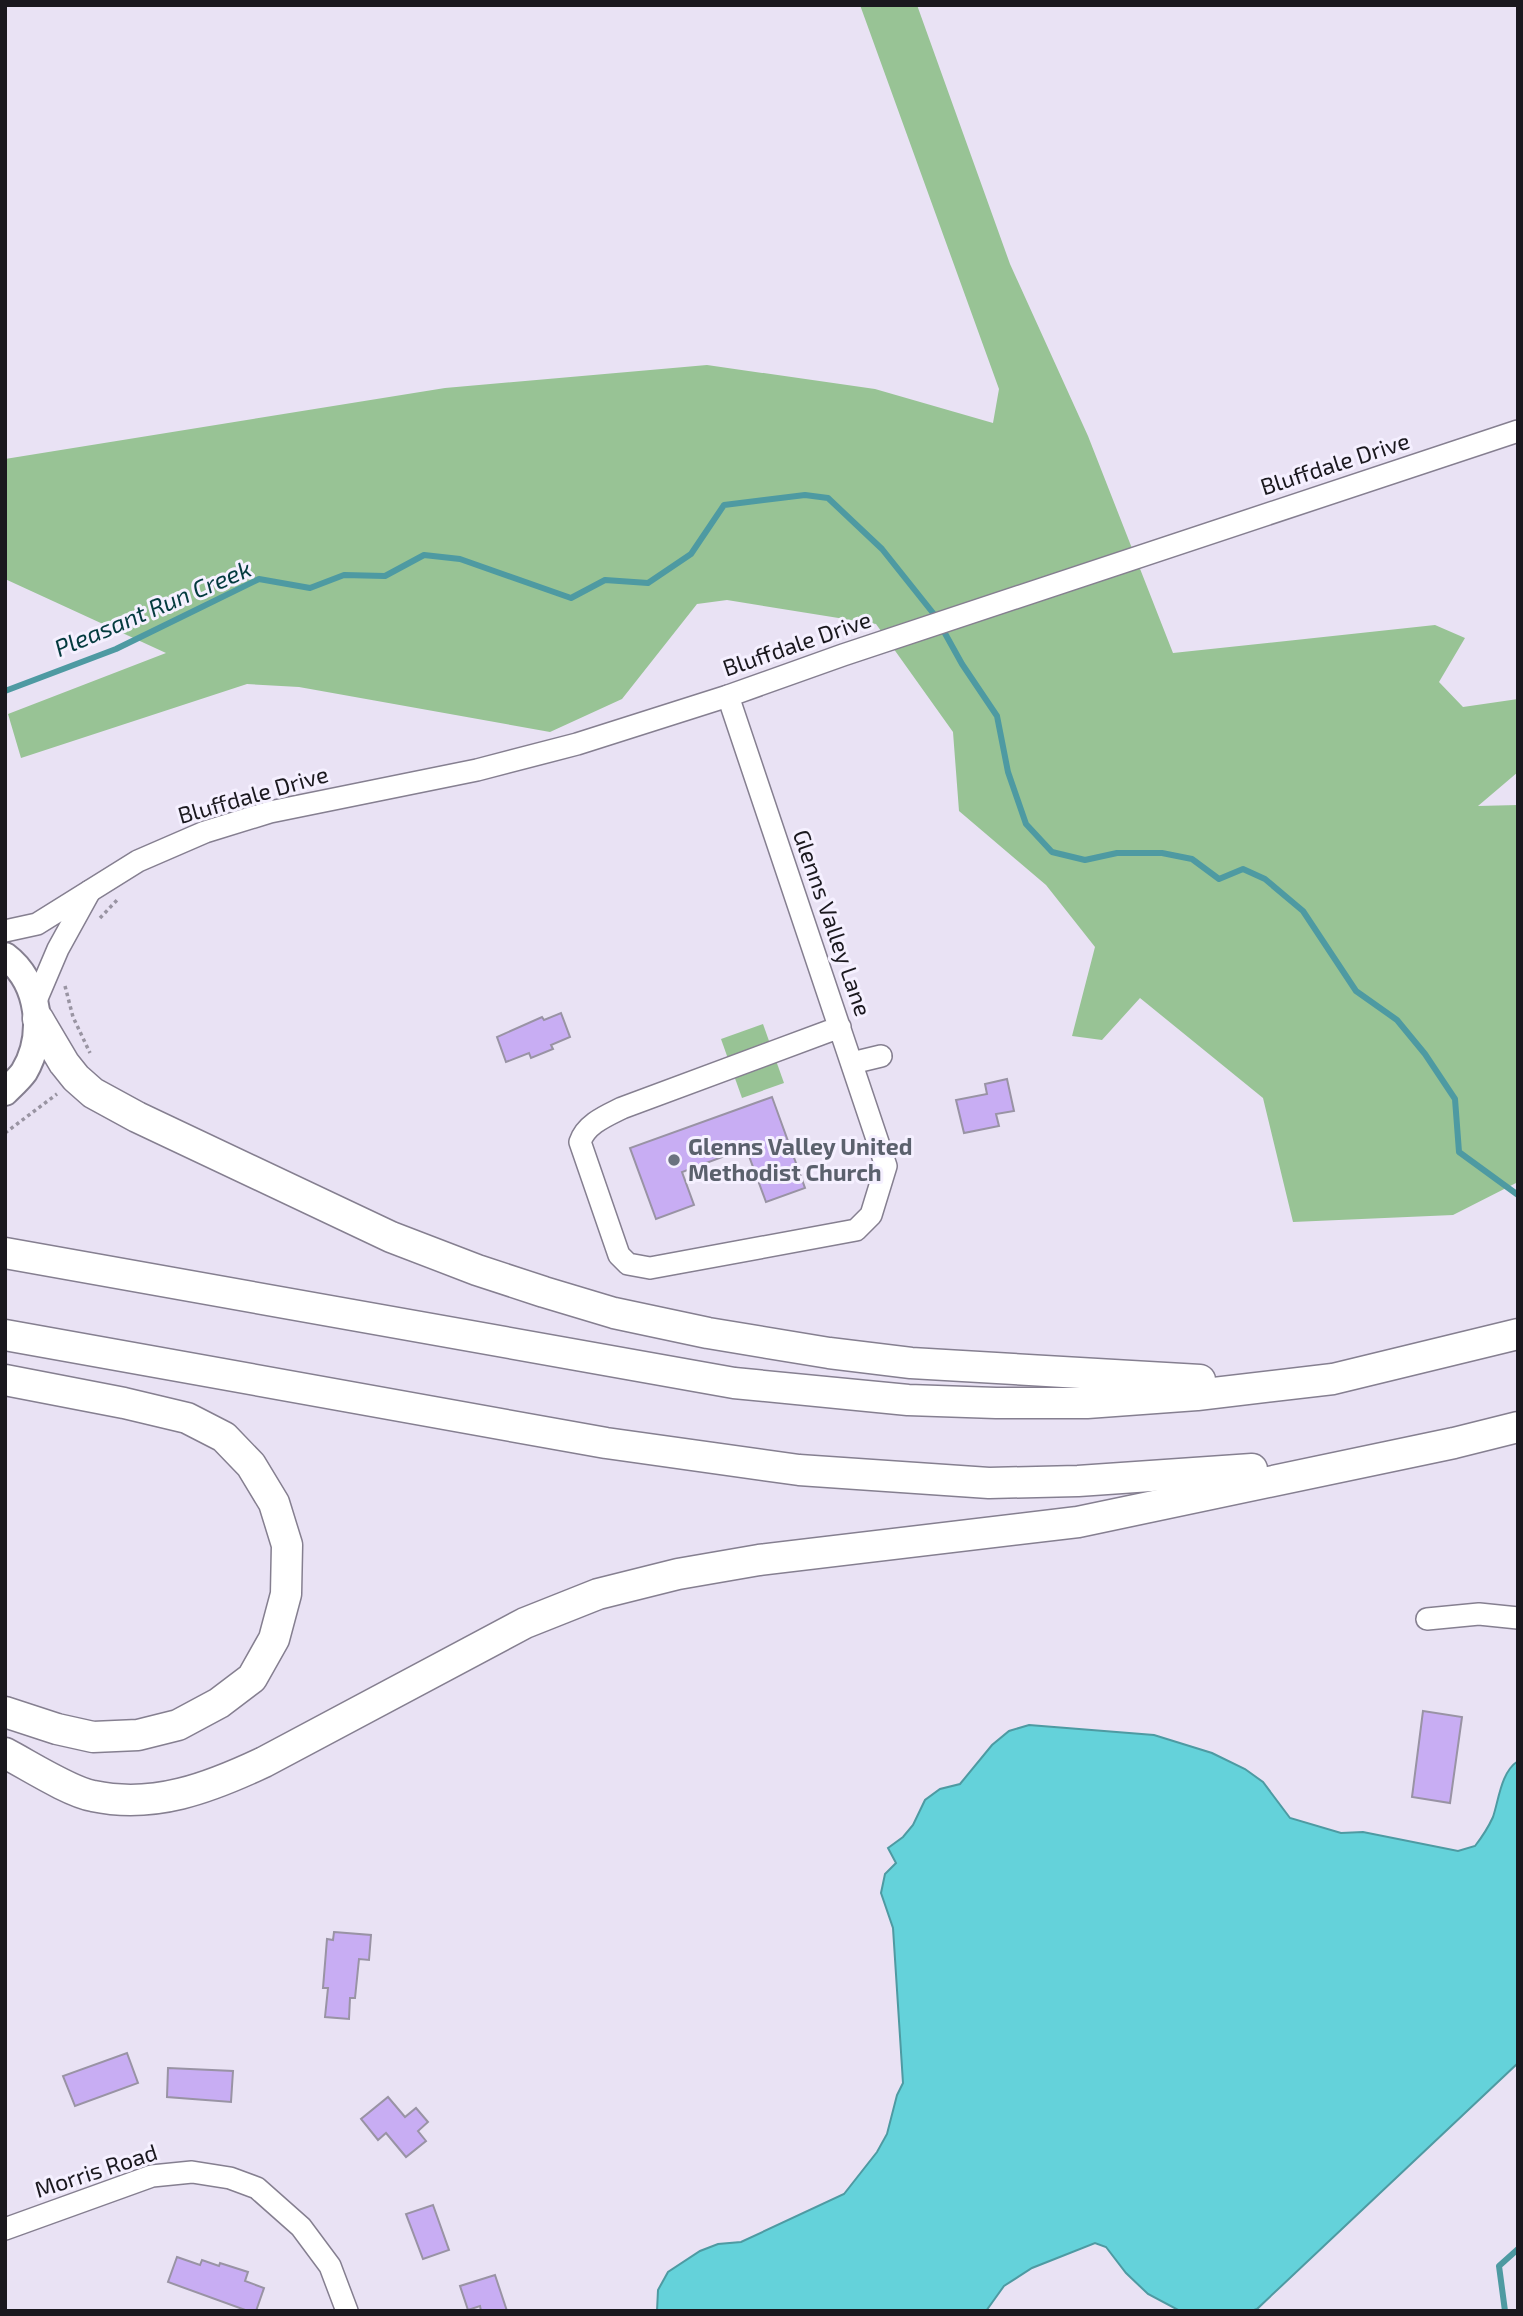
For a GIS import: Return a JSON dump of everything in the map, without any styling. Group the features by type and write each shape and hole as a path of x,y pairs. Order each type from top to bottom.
{"highway":[{"path":"36,1011 64,1062 76,1078 93,1093 137,1117 391,1237 477,1270 579,1303 708,1333 911,1363 1277,1386"},
{"path":"5,1253 734,1383 821,1393 996,1404 1087,1403 1197,1395 1333,1379 1504,1338"},
{"path":"5,1335 607,1443 799,1470 903,1479 1002,1482 1174,1475 1259,1469 1454,1443"},
{"path":"5,1380 187,1418 224,1437 251,1465 274,1503 287,1545 285,1594 274,1639 252,1678 219,1703 178,1725 138,1735 93,1737 57,1729 5,1712"},
{"path":"5,1753 90,1796 145,1801 186,1794 221,1782 264,1762 525,1623 598,1594 678,1574 759,1560 1078,1522 1454,1443 1518,1427"}],"main road":[{"path":"5,956 12,961 26,981 36,1011 35,1047 23,1073 5,1092"}],"street":[{"name":"Bluffdale Drive","path":"5,931 37,924 138,861 205,832 270,812 477,770 577,744 728,696 843,655 1518,431"},
{"name":"Glenns Valley Lane","path":"728,696 840,1027 886,1166 871,1215 856,1230 640,1268 628,1264 619,1255 580,1142 583,1134 622,1108 840,1027"},
{"path":"36,1011 58,949 91,889"},
{"path":"852,1063 881,1056"},
{"path":"1427,1619 1479,1614 1518,1618"},
{"name":"Morris Road","path":"5,2229 152,2176 192,2172 230,2178 257,2188 300,2227 330,2266 347,2311"}],"path":[{"path":"93,926 119,898 129,892"},
{"path":"67,975 65,986 73,1017 96,1061"},
{"path":"5,1133 66,1086"}],"green space":[{"path":"860,5 917,5 1010,264 1088,436 1173,653 1435,625 1465,638 1439,682 1463,707 1518,699 1518,772 1478,806 1518,805 1518,1182 1453,1215 1293,1222 1263,1098 1140,998 1102,1040 1072,1036 1095,947 1046,885 959,811 953,732 876,624 727,600 697,604 622,699 550,732 299,687 247,684 21,758 8,714 166,653 5,579 5,459 445,388 707,365 875,389 993,423 999,389"},
{"path":"763,1024 784,1083 742,1098 721,1039"}],"water":[{"path":"1029,1725 1154,1735 1212,1753 1245,1769 1263,1782 1290,1818 1341,1833 1363,1832 1458,1851 1475,1846 1482,1836 1493,1817 1504,1779 1518,1761 1518,2063 1257,2309 1251,2311 1180,2311 1148,2294 1126,2273 1106,2247 1095,2243 1032,2268 1004,2286 986,2311 657,2311 658,2290 668,2272 700,2251 718,2244 741,2242 844,2194 877,2152 887,2134 897,2095 903,2083 893,1928 881,1893 885,1874 896,1863 888,1848 913,1825 925,1800 940,1789 960,1784 992,1745 1009,1731"}],"building":[{"path":"561,1013 570,1037 551,1045 553,1049 531,1058 529,1053 506,1062 497,1037 542,1017 544,1020"},
{"path":"1007,1079 1014,1111 996,1114 999,1126 964,1133 956,1100 987,1094 985,1084"},
{"name":"Glenns Valley United Methodist Church","path":"772,1097 805,1188 766,1202 746,1148 682,1172 694,1205 656,1219 630,1148"},
{"path":"1423,1711 1462,1717 1450,1803 1412,1797"},
{"path":"334,1932 371,1935 369,1960 359,1959 355,1998 350,1998 349,2019 325,2017 328,1988 323,1988 327,1939 333,1940"},
{"path":"127,2053 138,2083 75,2106 63,2076"},
{"path":"168,2068 233,2071 231,2102 167,2097"},
{"path":"388,2097 405,2117 416,2108 428,2122 418,2131 426,2141 406,2157 386,2133 378,2140 361,2119"},
{"path":"433,2205 449,2250 423,2259 406,2214"},
{"path":"177,2257 200,2265 202,2260 248,2272 245,2281 264,2288 256,2311 248,2311 168,2282"},
{"path":"495,2275 507,2311 481,2311 480,2306 468,2310 460,2286"}],"waterway":[{"name":"Pleasant Run Creek","path":"5,691 116,649 259,579 310,588 344,575 385,576 424,555 460,559 571,598 605,580 648,583 691,554 724,505 805,495 828,498 882,549 937,618"},
{"name":"Pleasant Run Creek","path":"942,628 962,664 997,716 1008,772 1026,824 1052,852 1085,860 1117,853 1162,853 1192,859 1219,879 1243,869 1265,879 1303,911 1356,991 1397,1020 1425,1054 1455,1099 1459,1152 1518,1195"},
{"name":"Pleasant Run Creek","path":"1505,2311 1499,2266 1518,2249"}],"place":[{"name":"Glenns Valley United Methodist Church","path":"674,1160"}]}
